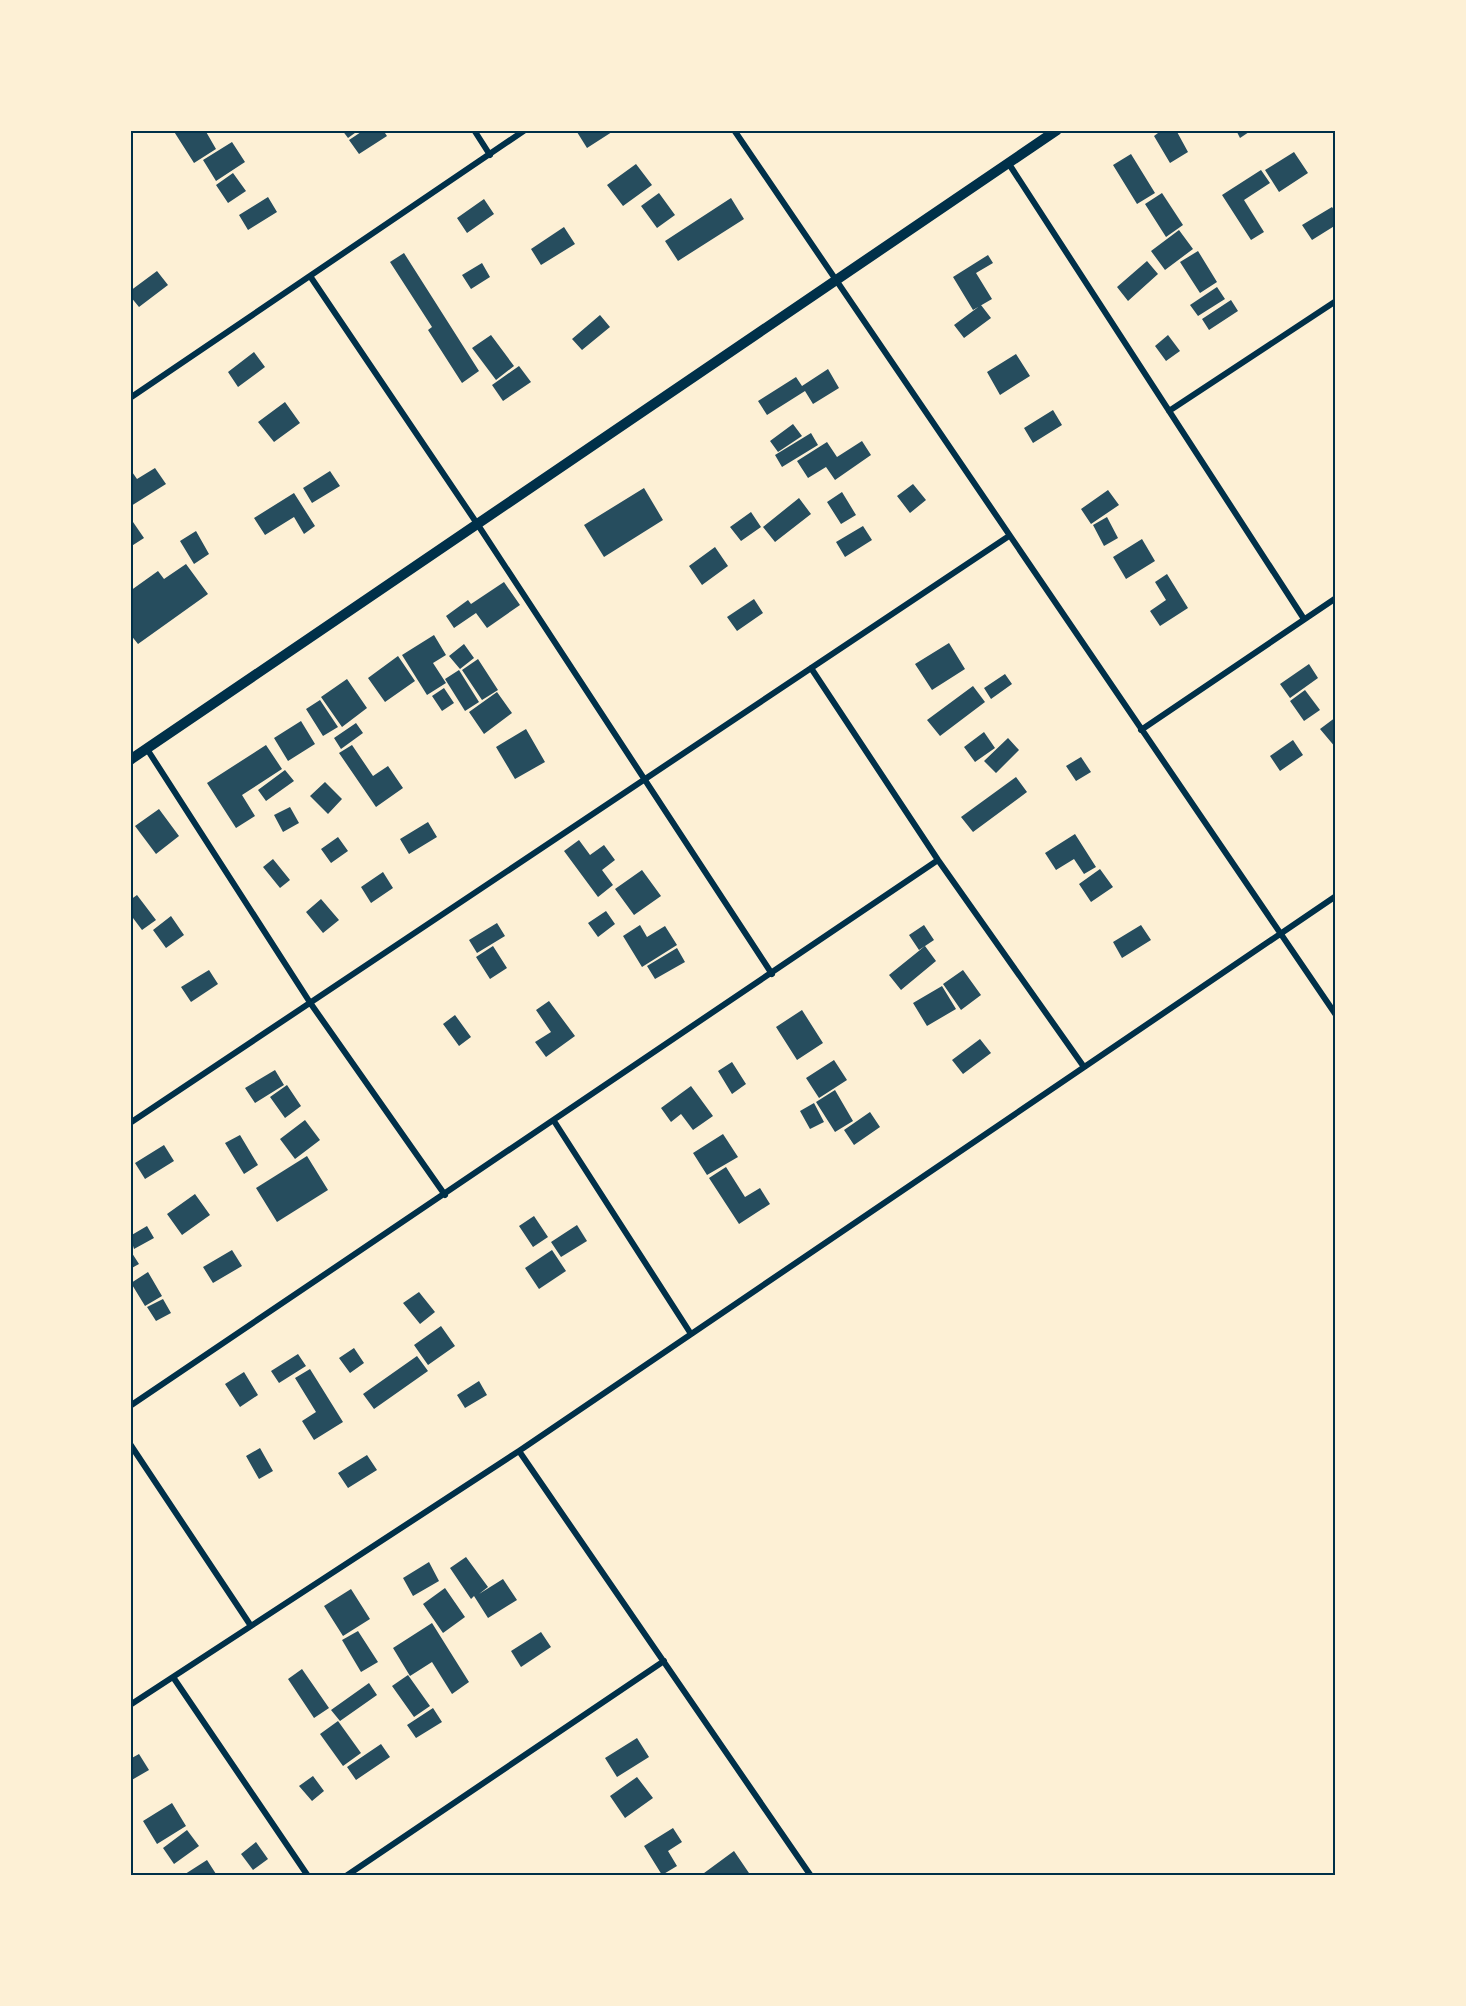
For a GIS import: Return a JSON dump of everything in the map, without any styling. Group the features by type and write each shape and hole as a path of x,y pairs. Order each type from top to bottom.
{"street":[{"path":"474,130 489,154"},
{"path":"130,398 525,130"},
{"path":"734,130 1335,1015"},
{"path":"130,760 838,282 1057,130"},
{"path":"1009,164 1304,619"},
{"path":"310,276 478,525 772,974"},
{"path":"1169,411 1333,302 1335,312"},
{"path":"130,1123 1009,536"},
{"path":"1141,730 1335,598"},
{"path":"811,668 938,860 1084,1067"},
{"path":"147,749 311,1004 445,1195"},
{"path":"130,1406 938,860"},
{"path":"130,1706 519,1451 1335,896"},
{"path":"554,1121 691,1334"},
{"path":"130,1444 251,1626"},
{"path":"519,1451 812,1875"},
{"path":"346,1875 663,1660"},
{"path":"174,1677 308,1875"}],"building":[{"path":"173,130 205,130 216,149 194,163"},
{"path":"342,130 359,130 348,138"},
{"path":"364,130 383,130 387,136 359,154 349,140"},
{"path":"579,130 615,130 587,148 577,132"},
{"path":"1162,130 1176,130 1188,152 1170,163 1154,136"},
{"path":"1236,130 1252,130 1240,138"},
{"path":"232,142 245,162 216,181 203,160"},
{"path":"1294,152 1308,173 1279,192 1265,170"},
{"path":"1131,154 1155,193 1137,204 1113,165"},
{"path":"636,164 652,185 623,206 607,185"},
{"path":"1261,170 1270,183 1244,200 1264,232 1251,240 1222,195"},
{"path":"233,173 246,191 228,203 216,185"},
{"path":"659,193 675,215 657,228 641,206"},
{"path":"1162,193 1183,225 1166,237 1145,204"},
{"path":"268,197 277,212 248,230 239,215"},
{"path":"731,198 744,219 678,261 665,241"},
{"path":"484,199 494,214 467,233 457,218"},
{"path":"1332,207 1336,213 1336,225 1312,240 1302,225"},
{"path":"564,227 575,244 541,265 531,249"},
{"path":"1179,230 1193,249 1165,270 1151,251"},
{"path":"1198,251 1217,282 1200,293 1180,262"},
{"path":"404,253 479,371 462,383 428,330 432,327 390,262"},
{"path":"988,255 993,263 976,273 992,299 973,310 953,277"},
{"path":"1147,261 1158,274 1128,301 1117,287"},
{"path":"482,263 490,277 471,289 462,275"},
{"path":"157,271 168,285 139,307 130,296 130,291"},
{"path":"1217,287 1225,299 1198,316 1190,305"},
{"path":"1231,300 1238,311 1209,330 1202,319"},
{"path":"981,305 991,318 964,338 954,325"},
{"path":"600,315 610,327 582,350 572,339"},
{"path":"491,335 514,366 496,380 472,348"},
{"path":"1168,335 1180,351 1166,361 1155,346"},
{"path":"254,352 265,367 238,387 228,372"},
{"path":"1016,354 1030,376 1000,395 987,372"},
{"path":"519,366 531,382 503,401 492,385"},
{"path":"828,369 839,388 813,404 805,391 767,415 758,401 796,377 802,386"},
{"path":"285,402 300,423 274,442 258,422"},
{"path":"1053,410 1062,425 1033,443 1024,428"},
{"path":"793,424 802,436 778,452 770,441"},
{"path":"811,433 818,445 782,467 775,455"},
{"path":"862,441 871,455 835,480 826,467 808,478 797,461 827,442 837,457"},
{"path":"155,468 166,484 131,506 130,469 137,479"},
{"path":"330,471 340,486 312,503 303,488"},
{"path":"913,484 926,500 910,513 897,496"},
{"path":"644,488 663,520 604,557 584,525"},
{"path":"1108,490 1119,505 1091,524 1081,509"},
{"path":"842,492 856,515 841,524 827,502"},
{"path":"294,493 315,526 304,534 294,517 265,535 254,518"},
{"path":"799,498 811,514 775,542 763,527"},
{"path":"751,512 761,527 741,541 730,527"},
{"path":"1107,517 1118,538 1104,546 1093,525"},
{"path":"133,522 144,538 130,547 130,524"},
{"path":"863,526 872,540 845,557 836,542"},
{"path":"196,531 209,554 194,564 180,541"},
{"path":"1142,539 1155,561 1126,579 1113,557"},
{"path":"715,547 728,566 702,585 689,566"},
{"path":"186,564 208,594 138,644 130,634 130,591 158,571 164,579"},
{"path":"1167,574 1188,608 1160,626 1150,611 1166,600 1155,582"},
{"path":"504,582 520,605 487,628 476,613 454,628 446,616 468,600 471,604"},
{"path":"754,599 763,613 737,631 727,617"},
{"path":"434,635 446,655 433,663 446,683 427,695 402,655"},
{"path":"949,643 965,669 932,690 915,664"},
{"path":"464,644 474,658 460,669 449,656"},
{"path":"398,656 415,681 385,702 368,678"},
{"path":"478,659 498,690 482,700 462,670"},
{"path":"1309,664 1318,678 1290,698 1280,684"},
{"path":"459,670 479,702 465,711 445,679"},
{"path":"1005,674 1012,684 991,699 984,688"},
{"path":"347,679 367,708 342,727 321,697"},
{"path":"973,686 985,702 940,736 927,720"},
{"path":"444,688 454,703 442,711 432,696"},
{"path":"1305,690 1320,710 1304,721 1290,701"},
{"path":"497,692 512,713 484,734 469,712"},
{"path":"320,700 338,727 323,736 306,709"},
{"path":"1336,717 1336,748 1320,729"},
{"path":"301,721 315,744 288,761 274,738"},
{"path":"356,723 363,733 341,749 334,738"},
{"path":"526,729 545,762 515,779 496,747"},
{"path":"984,732 995,748 975,762 964,747"},
{"path":"1008,738 1019,750 996,773 984,761"},
{"path":"1293,740 1303,755 1280,771 1270,756"},
{"path":"266,745 282,769 242,795 255,816 236,828 207,783"},
{"path":"352,745 373,776 388,766 403,788 376,807 339,753"},
{"path":"1081,757 1091,772 1076,781 1066,766"},
{"path":"285,770 294,781 266,801 258,790"},
{"path":"1016,777 1027,792 973,832 961,817"},
{"path":"325,782 342,799 328,814 310,796"},
{"path":"290,807 299,823 283,832 274,815"},
{"path":"159,809 179,836 156,854 135,826"},
{"path":"428,822 437,837 409,854 400,839"},
{"path":"1075,834 1096,867 1084,874 1074,859 1056,870 1045,853"},
{"path":"338,837 348,851 331,863 321,849"},
{"path":"579,840 590,855 604,845 615,860 602,870 613,885 598,897 564,851"},
{"path":"273,859 290,880 280,888 263,867"},
{"path":"1100,869 1113,887 1091,902 1079,884"},
{"path":"642,870 661,896 634,915 615,889"},
{"path":"383,872 393,888 371,903 361,887"},
{"path":"137,895 156,920 142,930 130,914 130,900"},
{"path":"321,899 339,920 323,933 306,912"},
{"path":"606,911 615,924 598,937 588,923"},
{"path":"171,916 184,935 166,948 153,930"},
{"path":"497,923 505,936 477,953 469,940"},
{"path":"640,925 647,937 665,926 677,945 642,967 623,936"},
{"path":"924,925 934,940 919,950 909,935"},
{"path":"1141,925 1151,940 1122,958 1113,942"},
{"path":"493,946 507,968 490,979 476,957"},
{"path":"925,946 936,961 901,990 889,975"},
{"path":"677,948 685,962 655,979 647,966"},
{"path":"209,970 218,984 191,1002 181,987"},
{"path":"963,970 981,995 961,1010 943,984"},
{"path":"942,986 956,1009 927,1026 913,1003"},
{"path":"549,1001 575,1036 546,1057 535,1042 551,1032 536,1010"},
{"path":"802,1010 823,1043 797,1060 776,1027"},
{"path":"455,1015 471,1037 459,1046 443,1024"},
{"path":"980,1039 991,1053 963,1074 952,1060"},
{"path":"834,1060 847,1080 819,1098 806,1078"},
{"path":"732,1062 746,1084 732,1094 718,1071"},
{"path":"275,1070 284,1085 255,1103 245,1088"},
{"path":"287,1085 301,1106 285,1118 270,1097"},
{"path":"691,1086 713,1116 693,1130 681,1114 671,1122 661,1108"},
{"path":"835,1090 853,1121 835,1132 816,1102"},
{"path":"814,1103 824,1122 810,1129 800,1111"},
{"path":"870,1112 880,1127 854,1145 844,1130"},
{"path":"305,1120 320,1140 295,1159 280,1139"},
{"path":"723,1134 738,1157 707,1175 693,1153"},
{"path":"240,1135 258,1165 244,1174 225,1143"},
{"path":"164,1145 174,1161 145,1179 135,1163"},
{"path":"307,1156 328,1190 277,1222 256,1188"},
{"path":"726,1167 745,1197 760,1188 770,1204 739,1224 709,1178"},
{"path":"195,1194 210,1215 182,1235 167,1214"},
{"path":"534,1216 548,1237 533,1247 519,1226"},
{"path":"577,1225 587,1241 561,1257 551,1242"},
{"path":"147,1226 154,1238 134,1249 130,1236"},
{"path":"130,1250 139,1264 130,1269"},
{"path":"232,1250 242,1266 213,1283 203,1267"},
{"path":"552,1250 566,1271 539,1289 525,1268"},
{"path":"148,1272 162,1296 145,1306 131,1283"},
{"path":"419,1292 435,1312 420,1324 403,1303"},
{"path":"163,1299 171,1313 156,1321 147,1307"},
{"path":"441,1326 455,1346 428,1365 414,1345"},
{"path":"354,1348 364,1363 350,1373 339,1358"},
{"path":"298,1354 306,1366 279,1383 271,1371"},
{"path":"417,1356 428,1371 374,1409 363,1394"},
{"path":"310,1369 343,1422 314,1440 302,1421 316,1412 295,1378"},
{"path":"244,1372 258,1395 240,1407 225,1384"},
{"path":"479,1381 487,1395 465,1408 457,1395"},
{"path":"260,1448 273,1471 259,1479 246,1456"},
{"path":"367,1455 377,1470 348,1488 338,1473"},
{"path":"466,1557 488,1587 479,1594 503,1579 517,1600 488,1618 474,1596 471,1599 450,1568"},
{"path":"429,1562 439,1581 413,1596 403,1578"},
{"path":"445,1588 465,1617 443,1633 423,1604"},
{"path":"351,1589 370,1619 343,1636 324,1606"},
{"path":"432,1623 469,1682 452,1694 432,1662 410,1676 393,1648"},
{"path":"358,1631 378,1662 361,1672 342,1640"},
{"path":"541,1632 551,1647 521,1667 511,1651"},
{"path":"302,1669 329,1708 314,1718 288,1679"},
{"path":"408,1675 430,1706 414,1717 392,1686"},
{"path":"369,1683 377,1695 340,1721 331,1710"},
{"path":"433,1708 442,1722 416,1738 407,1725"},
{"path":"338,1721 361,1753 343,1766 320,1734"},
{"path":"637,1738 649,1757 617,1777 605,1758"},
{"path":"381,1744 390,1757 356,1780 347,1767"},
{"path":"139,1754 149,1770 130,1781 130,1759"},
{"path":"313,1776 324,1791 312,1801 299,1786"},
{"path":"637,1777 653,1798 625,1818 610,1796"},
{"path":"172,1803 186,1826 157,1844 143,1821"},
{"path":"673,1828 682,1842 668,1851 677,1866 662,1875 644,1846"},
{"path":"187,1830 199,1846 174,1864 163,1848"},
{"path":"256,1842 268,1859 253,1870 241,1854"},
{"path":"734,1851 751,1876 700,1876"},
{"path":"207,1860 216,1874 182,1876"}]}
